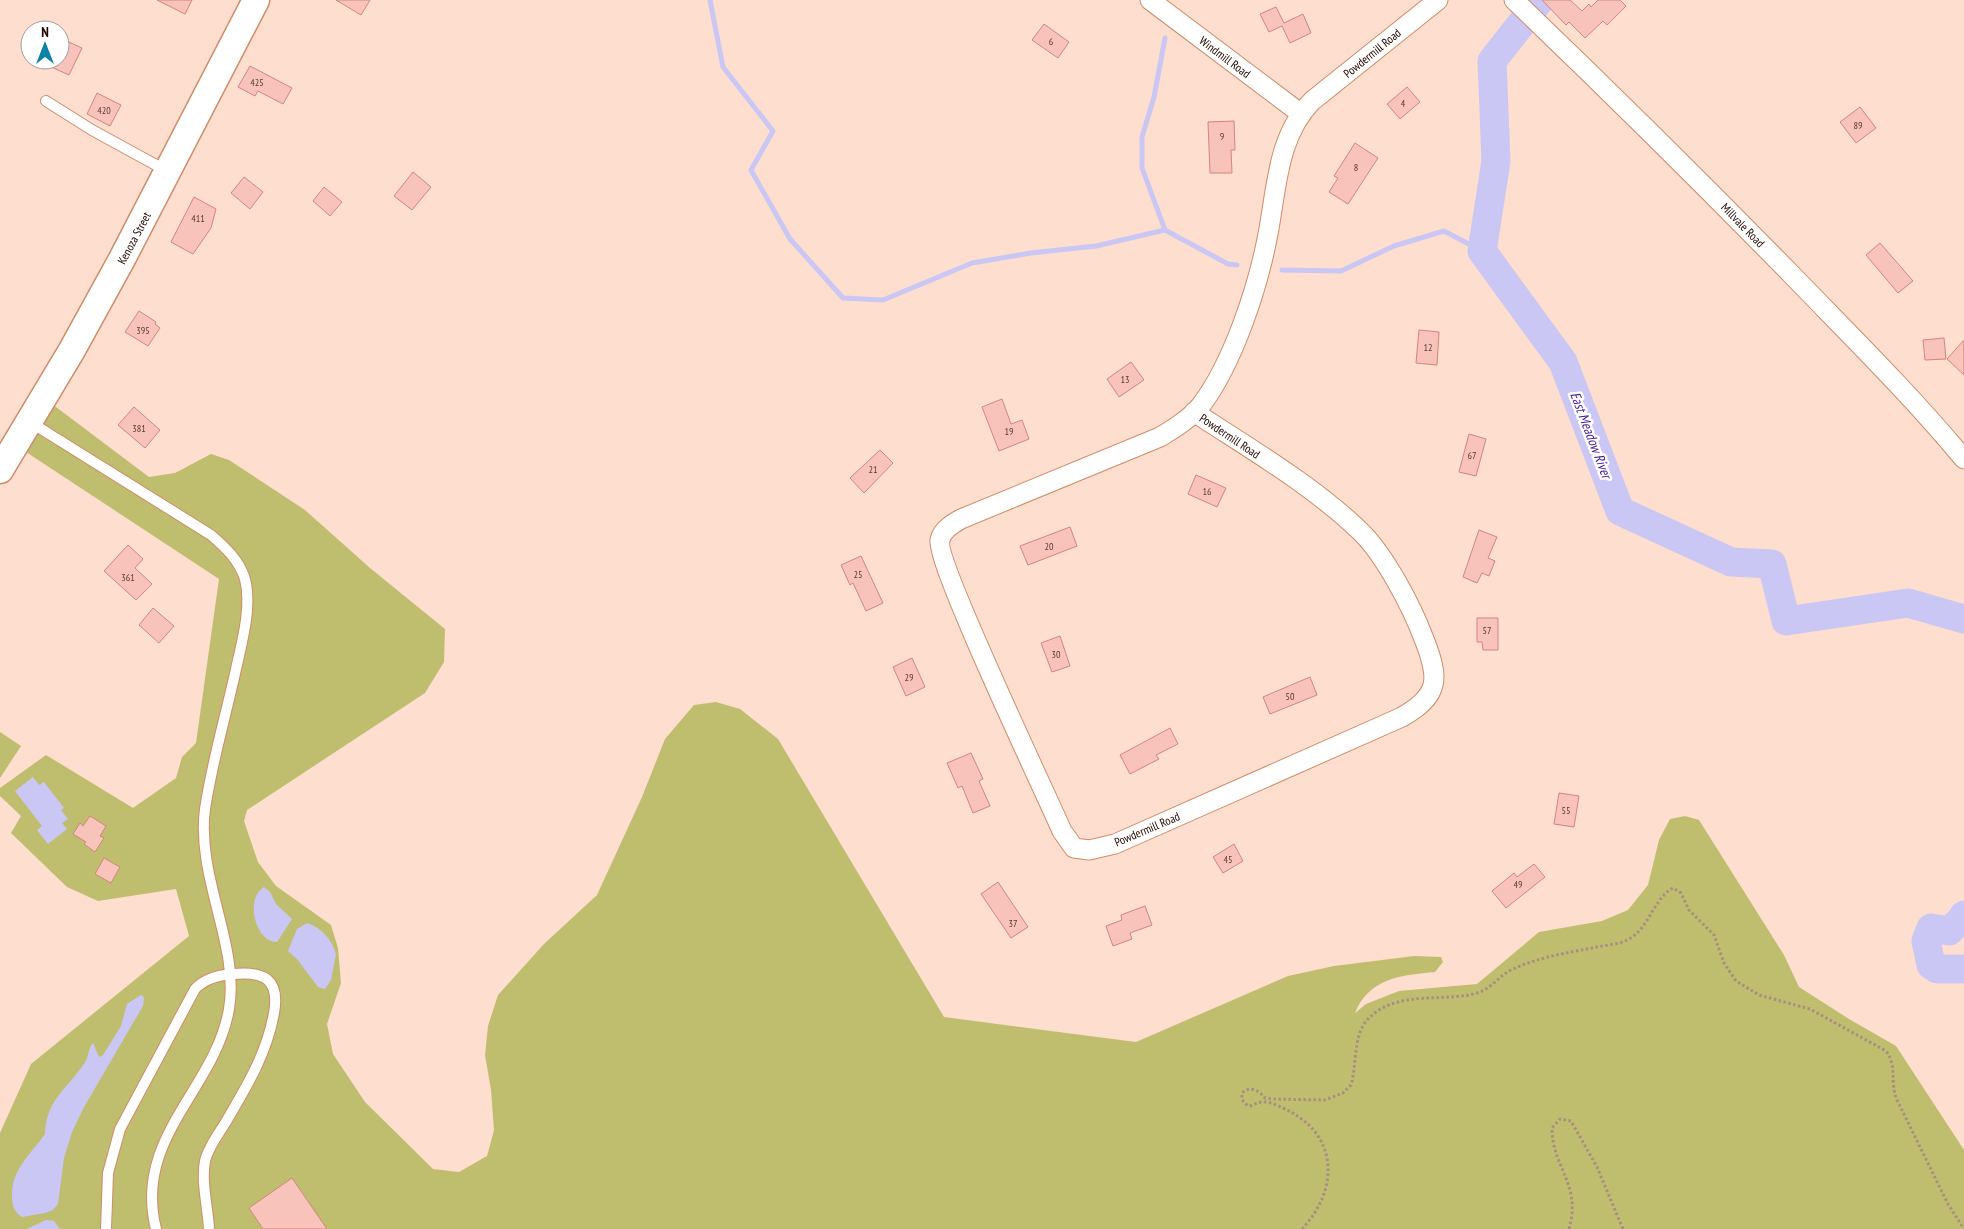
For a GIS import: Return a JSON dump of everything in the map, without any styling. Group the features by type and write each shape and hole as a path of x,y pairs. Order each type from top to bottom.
{"street":[{"name":"Kenoza Street","path":"0,470 72,350 168,172 256,0"},
{"name":"Windmill Road","path":"1150,0 1300,113"},
{"name":"Powdermill Road","path":"1194,412 1306,486 1361,532 1384,559 1421,631 1434,665 1433,688 1428,698 1402,717 1115,844 1089,850 1074,848 1062,831 967,619 944,565 940,551 940,541 950,526 961,519 1160,437 1182,423 1201,405 1227,360 1251,301 1267,239 1276,179 1286,144 1300,113 1312,101 1438,0"},
{"name":"Millvale Road","path":"1518,3 1639,119 1779,262 1921,408 1964,459"}],"lane":[{"path":"46,101 92,130 168,172"},
{"path":"29,422 211,535 231,554 242,573 246,589 245,619 207,795 204,827 207,867 229,974 230,1002 225,1027 211,1058 168,1134 156,1164 152,1195 156,1229"},
{"path":"106,1229 108,1173 120,1129 195,989 209,978 253,972 266,978 274,988 276,1004 268,1039 260,1061 205,1161 209,1229"}],"path":[{"path":"1302,1229 1320,1207 1327,1186 1327,1164 1319,1136 1301,1118 1280,1106 1261,1102 1248,1106 1242,1100 1242,1093 1252,1089 1259,1091 1266,1098 1274,1099 1334,1098 1343,1093 1351,1084 1361,1030 1367,1019 1377,1012 1392,1004 1412,999 1479,993 1489,988 1509,971 1526,964 1629,940 1650,918 1661,898 1673,888 1681,893 1689,910 1714,935 1724,964 1736,981 1759,995 1810,1009 1886,1051 1893,1060 1892,1088 1896,1100 1948,1204 1964,1229"},
{"path":"1569,1229 1572,1216 1572,1192 1552,1139 1552,1128 1560,1119 1571,1121 1578,1132 1597,1167 1623,1229"}],"shaded area":[{"path":"52,404 149,477 175,473 211,454 229,460 305,510 370,568 445,629 444,662 425,693 247,810 244,821 258,862 276,886 331,925 338,948 341,983 327,1024 333,1054 365,1102 433,1169 459,1172 487,1156 494,1130 491,1090 485,1055 488,1026 498,995 544,944 597,895 642,797 665,739 694,705 716,702 740,709 778,739 944,1017 1136,1042 1288,976 1334,966 1414,956 1441,957 1443,962 1435,972 1399,977 1378,985 1361,1001 1355,1013 1366,1004 1399,991 1477,984 1539,932 1602,921 1628,910 1648,885 1659,840 1670,819 1685,816 1699,820 1784,955 1799,987 1896,1046 1964,1150 1964,1229 0,1229 0,1133 31,1064 189,936 176,889 98,901 67,887 11,833 21,816 0,796 0,788 46,755 133,808 176,778 182,757 196,743 219,579 23,450"},
{"path":"0,732 21,746 0,778"}],"water":[{"path":"33,777 39,785 44,782 64,808 61,810 68,819 62,823 67,829 48,844 37,830 42,826 15,791"},
{"path":"264,887 270,892 276,904 292,919 277,942 263,936 255,919 255,901 258,893"},
{"path":"307,923 325,935 332,944 336,954 331,980 325,989 318,987 297,959 288,951 297,929"},
{"path":"141,995 144,997 143,1006 84,1107 72,1132 64,1158 58,1204 53,1210 45,1213 22,1217 14,1209 12,1197 15,1179 22,1163 45,1134 46,1122 53,1104 84,1064 93,1043 99,1057 103,1055 121,1026 127,1004"},
{"path":"46,1220 54,1221 60,1229 27,1229"}],"building":[{"path":"157,0 192,0 185,14"},
{"path":"336,0 370,0 361,15"},
{"path":"1542,0 1570,0 1582,11 1589,4 1591,7 1598,0 1620,0 1626,6 1607,25 1603,21 1585,38 1569,22 1566,25"},
{"path":"1276,7 1284,23 1303,14 1311,33 1290,43 1282,26 1269,32 1260,14"},
{"path":"1044,24 1069,42 1058,58 1032,40"},
{"path":"70,43 82,48 69,75 58,70 70,70"},
{"path":"250,66 292,88 283,104 258,91 255,96 238,87"},
{"path":"1407,87 1420,102 1400,119 1387,104"},
{"path":"97,93 121,105 110,126 87,114"},
{"path":"1860,107 1876,128 1856,143 1840,122"},
{"path":"1234,121 1235,150 1231,150 1232,173 1210,173 1208,122"},
{"path":"1355,143 1378,158 1348,204 1329,192 1338,178 1334,176"},
{"path":"413,172 431,187 412,210 394,196"},
{"path":"244,177 263,192 250,209 231,193"},
{"path":"324,187 342,202 330,216 313,201"},
{"path":"194,197 216,209 211,228 193,254 171,242"},
{"path":"1880,243 1913,281 1898,293 1866,255"},
{"path":"139,311 156,322 155,324 160,328 148,346 125,332"},
{"path":"1419,330 1439,332 1437,365 1416,363"},
{"path":"1944,338 1946,359 1925,360 1923,340"},
{"path":"1964,340 1964,375 1947,359"},
{"path":"1131,362 1144,380 1119,397 1107,379"},
{"path":"1002,399 1011,424 1022,420 1029,439 999,451 982,407"},
{"path":"134,407 160,430 145,448 118,425"},
{"path":"1469,434 1486,439 1476,476 1459,472"},
{"path":"880,450 893,463 864,493 850,478"},
{"path":"1196,475 1226,488 1217,507 1188,494"},
{"path":"1070,527 1077,546 1028,565 1020,546"},
{"path":"1479,530 1497,537 1488,558 1495,561 1489,576 1482,573 1477,583 1463,577"},
{"path":"128,545 143,559 135,568 152,584 136,600 104,571"},
{"path":"861,556 883,603 866,611 853,583 850,585 841,565"},
{"path":"153,608 174,626 159,643 139,625"},
{"path":"1477,618 1498,618 1498,650 1483,650 1482,642 1477,642"},
{"path":"1060,636 1070,666 1052,672 1041,643"},
{"path":"912,658 925,687 906,696 893,667"},
{"path":"1310,677 1317,695 1270,714 1263,697"},
{"path":"1170,728 1178,744 1156,755 1159,759 1130,774 1120,755"},
{"path":"971,753 983,779 979,781 990,806 973,813 962,786 958,788 947,763"},
{"path":"1559,793 1579,796 1574,827 1554,824"},
{"path":"90,816 106,826 100,836 104,838 95,852 84,844 86,842 73,834 80,823 83,826"},
{"path":"1234,844 1243,861 1223,873 1213,857"},
{"path":"104,858 120,867 111,883 95,874"},
{"path":"1534,864 1545,877 1506,908 1492,891 1514,873 1517,877"},
{"path":"998,882 1028,927 1011,938 981,894"},
{"path":"1145,906 1152,925 1130,933 1132,939 1113,946 1106,926 1122,920 1121,915"},
{"path":"292,1178 327,1229 263,1229 249,1208"}],"waterway":[{"path":"710,0 723,67 773,131 751,170 790,239 843,298 883,300 972,263 1031,253 1096,246 1165,230 1228,264 1237,265"},
{"name":"East Meadow River","path":"1540,0 1492,61 1496,161 1482,251 1563,362 1620,511 1731,562 1772,564 1786,621 1908,603 1964,619"},
{"path":"1165,38 1154,97 1142,137 1142,168 1165,230"},
{"path":"1282,270 1341,271 1394,246 1444,231 1482,251"},
{"name":"East Meadow River","path":"1964,915 1949,931 1931,928 1926,941 1931,965 1937,969 1964,969"}]}
